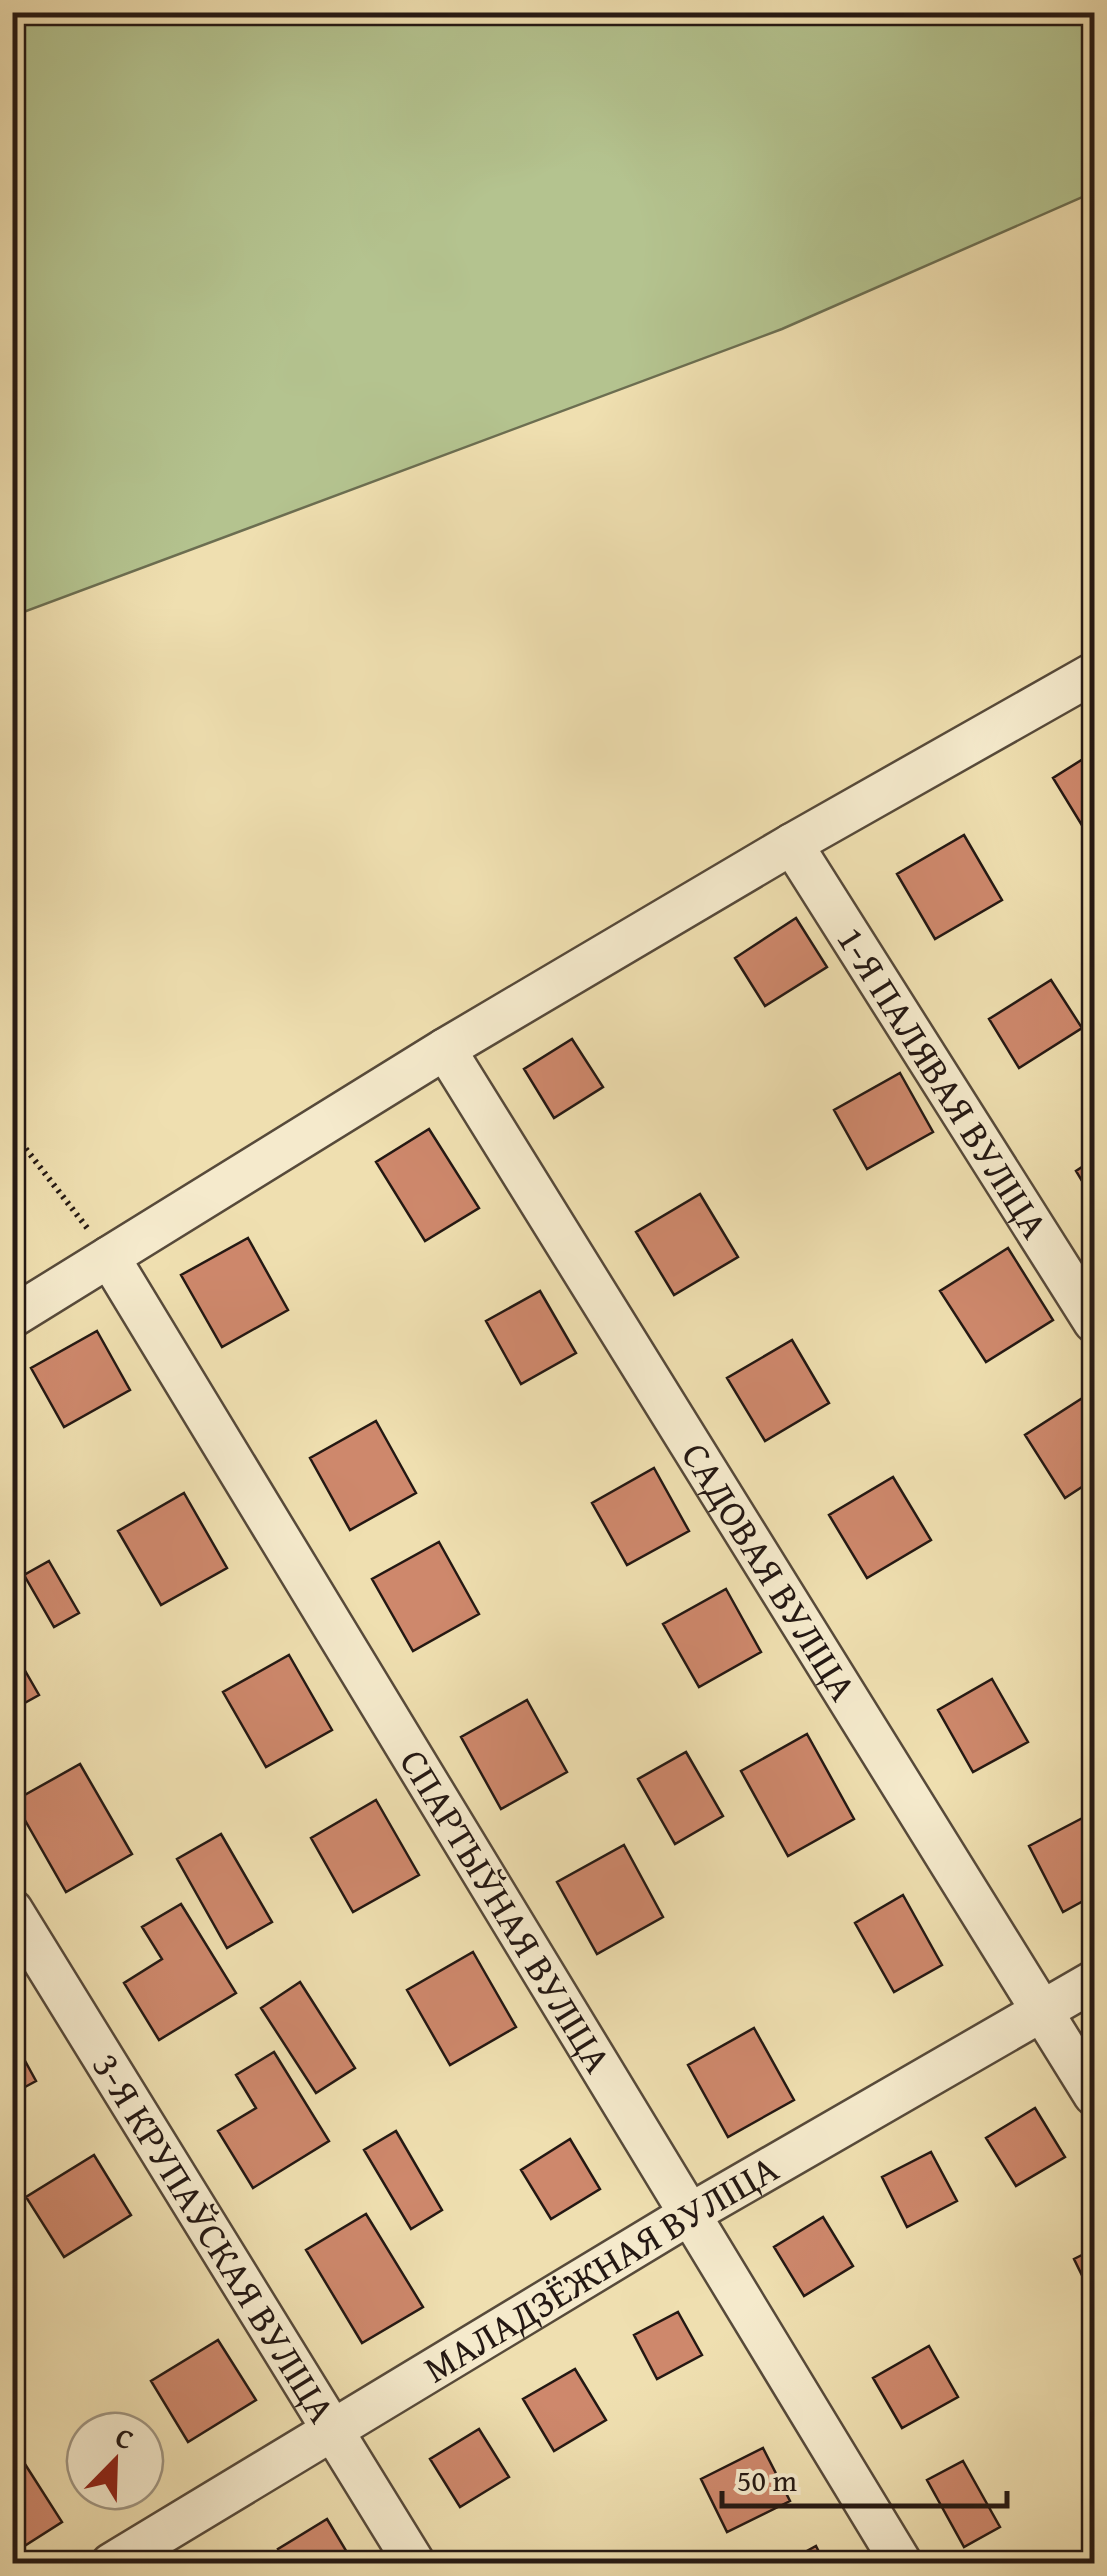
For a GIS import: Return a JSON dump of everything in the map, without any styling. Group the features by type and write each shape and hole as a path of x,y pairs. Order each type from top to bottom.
{"street":[{"path":"12,1317 446,1049 792,844 1094,673"},
{"name":"1-Я ПАЛЯВАЯ ВУЛІЦА","path":"792,844 1094,1322"},
{"name":"САДОВАЯ ВУЛІЦА","path":"446,1049 1094,2095"},
{"name":"СПАРТЫЎНАЯ ВУЛІЦА","path":"110,1257 902,2564"},
{"name":"3-Я КРУПАЎСКАЯ ВУЛІЦА","path":"12,1910 415,2564"},
{"name":"МАЛАДЗЁЖНАЯ ВУЛІЦА","path":"111,2564 690,2214 1094,1980"}],"path":[{"path":"12,1131 110,1257"}],"green space":[{"path":"13,12 1094,13 1094,192 782,329 13,616"}],"building":[{"path":"1094,752 1094,845 1053,778"},
{"path":"964,835 1002,900 935,939 897,874"},
{"path":"796,918 827,967 765,1006 735,958"},
{"path":"1051,980 1082,1028 1019,1068 989,1019"},
{"path":"572,1039 603,1087 554,1118 524,1069"},
{"path":"900,1073 933,1132 867,1169 834,1110"},
{"path":"429,1129 479,1208 425,1241 376,1162"},
{"path":"1094,1159 1094,1201 1076,1171"},
{"path":"700,1194 738,1257 674,1295 636,1232"},
{"path":"248,1238 288,1310 222,1347 181,1275"},
{"path":"1008,1248 1053,1320 986,1362 940,1291"},
{"path":"540,1291 576,1353 521,1384 486,1321"},
{"path":"97,1331 130,1390 64,1427 31,1368"},
{"path":"792,1340 829,1403 765,1441 727,1378"},
{"path":"1084,1397 1094,1414 1094,1479 1065,1498 1025,1435"},
{"path":"376,1421 416,1493 350,1530 310,1458"},
{"path":"654,1468 689,1531 627,1565 592,1503"},
{"path":"893,1477 931,1540 867,1578 829,1515"},
{"path":"184,1493 227,1568 161,1605 118,1531"},
{"path":"439,1542 479,1614 413,1651 372,1579"},
{"path":"49,1561 79,1613 54,1627 24,1575"},
{"path":"726,1589 761,1652 699,1687 663,1624"},
{"path":"12,1648 39,1695 12,1710"},
{"path":"289,1655 332,1730 266,1767 223,1692"},
{"path":"992,1679 1028,1742 973,1772 938,1710"},
{"path":"527,1700 567,1772 501,1809 461,1737"},
{"path":"807,1734 854,1819 788,1856 741,1771"},
{"path":"686,1752 723,1816 675,1844 638,1779"},
{"path":"80,1764 132,1854 66,1892 14,1801"},
{"path":"376,1800 419,1875 353,1912 311,1838"},
{"path":"1094,1812 1094,1895 1063,1912 1029,1846"},
{"path":"221,1834 272,1922 227,1948 177,1859"},
{"path":"624,1845 663,1917 597,1954 557,1882"},
{"path":"903,1895 942,1965 894,1992 855,1923"},
{"path":"181,1904 236,1993 159,2040 124,1983 162,1959 142,1927"},
{"path":"473,1952 516,2027 450,2065 407,1990"},
{"path":"300,1982 355,2068 316,2093 261,2008"},
{"path":"754,2028 794,2100 728,2137 688,2065"},
{"path":"12,2037 36,2081 12,2094"},
{"path":"274,2052 329,2141 253,2188 218,2131 256,2108 236,2075"},
{"path":"1035,2108 1065,2157 1016,2186 986,2138"},
{"path":"396,2131 442,2210 411,2229 364,2150"},
{"path":"570,2139 600,2189 551,2219 521,2170"},
{"path":"931,2152 957,2201 907,2227 882,2177"},
{"path":"94,2155 131,2215 64,2257 26,2197"},
{"path":"366,2214 423,2307 362,2343 306,2250"},
{"path":"823,2217 853,2266 804,2296 774,2247"},
{"path":"1094,2249 1094,2300 1074,2259"},
{"path":"678,2312 702,2355 657,2379 634,2335"},
{"path":"218,2340 256,2400 188,2442 151,2381"},
{"path":"929,2346 958,2397 902,2428 873,2378"},
{"path":"575,2369 606,2420 554,2451 523,2399"},
{"path":"479,2429 509,2477 460,2507 430,2459"},
{"path":"763,2448 790,2501 727,2532 701,2479"},
{"path":"23,2461 62,2522 12,2554 12,2468"},
{"path":"963,2461 1000,2527 964,2547 927,2480"},
{"path":"327,2519 354,2564 287,2564 278,2549"},
{"path":"816,2546 825,2564 783,2564"}]}
